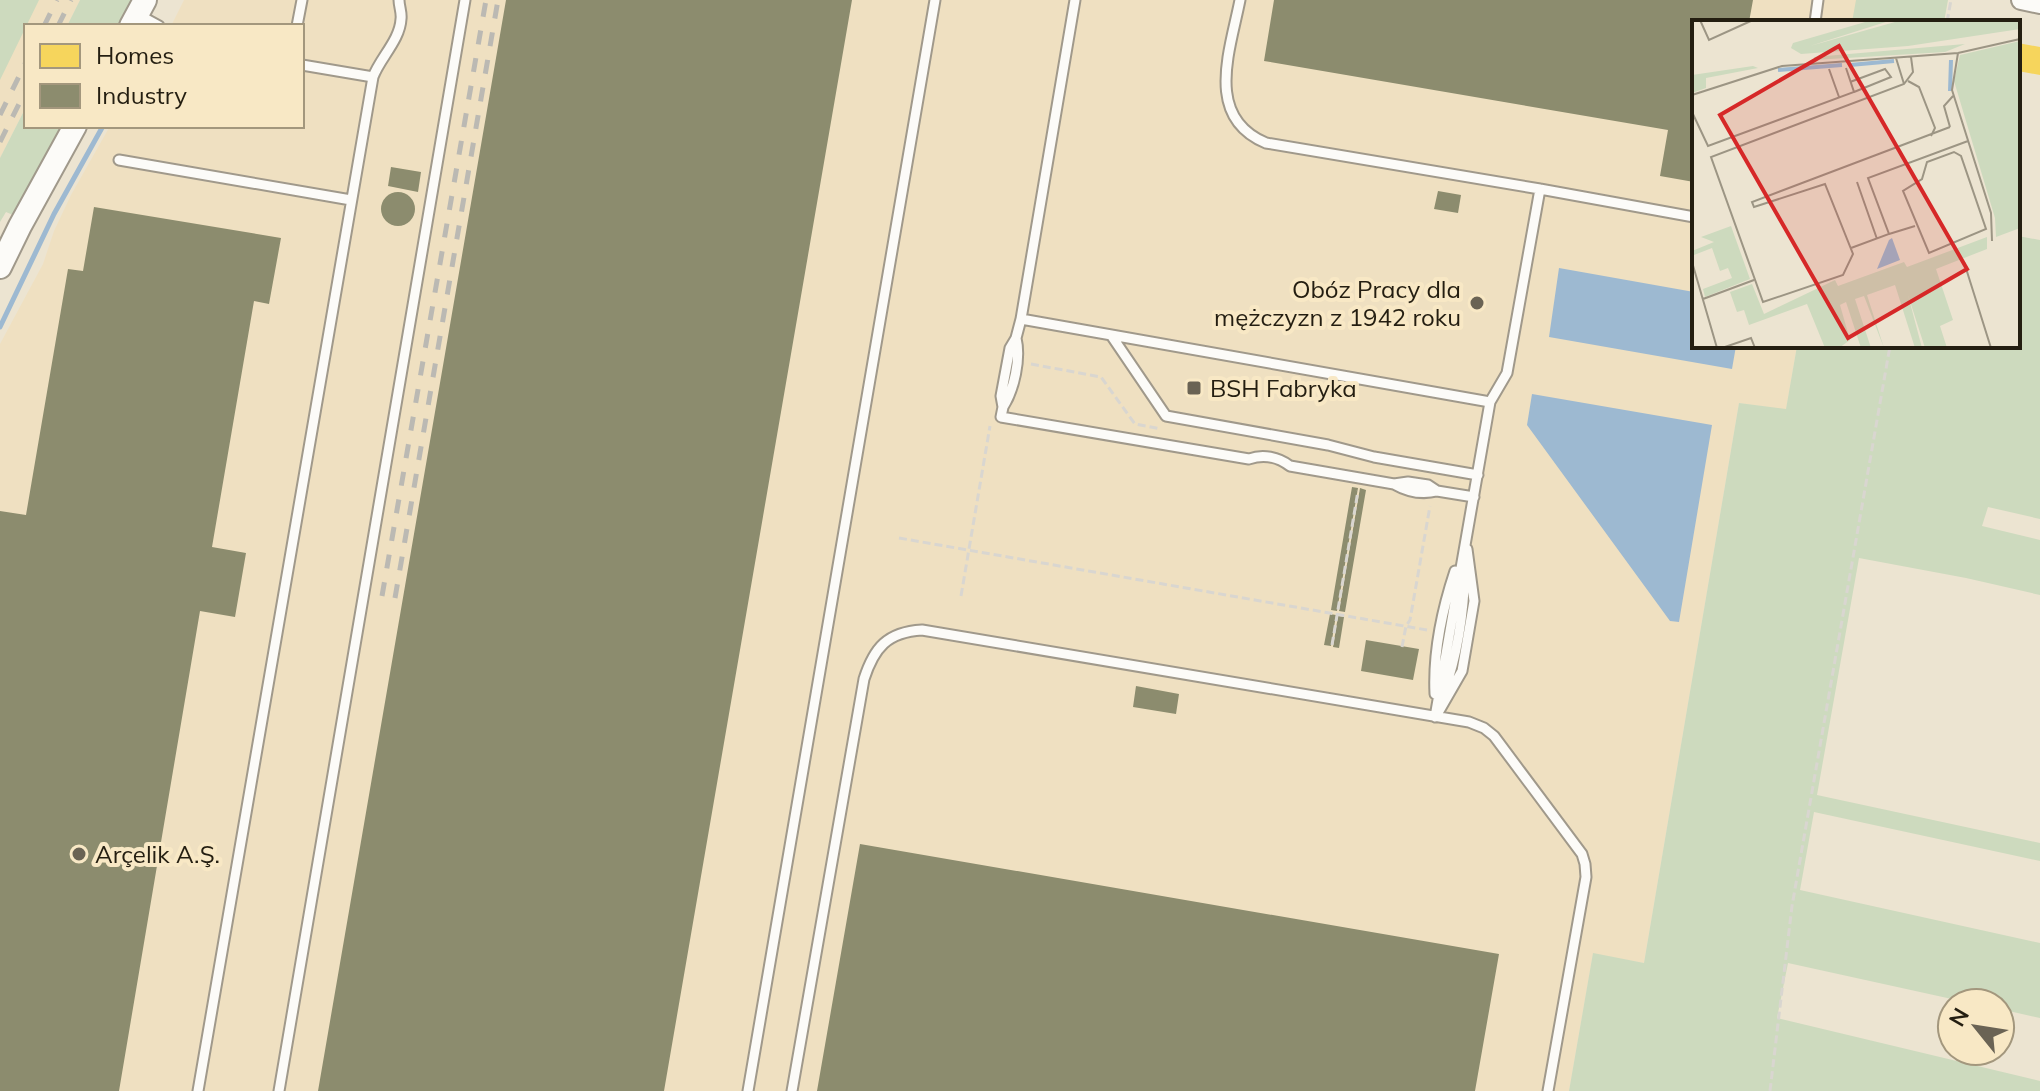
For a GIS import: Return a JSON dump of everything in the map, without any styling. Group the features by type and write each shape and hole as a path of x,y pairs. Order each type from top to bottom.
{"street":[{"path":"2021,0 2040,4"},
{"path":"0,267 74,128"}],"lane":[{"path":"297,24 302,0"},
{"path":"198,1091 373,77 400,28 399,0"},
{"path":"279,1091 465,0"},
{"path":"748,1091 935,0"},
{"path":"1075,0 1021,319 1010,348 1001,396 1001,417 1249,459 1258,456 1281,460 1290,466 1394,484 1406,490 1474,497"},
{"path":"1240,0 1225,91 1236,120 1256,139 1692,217"},
{"path":"1815,20 1818,0"},
{"path":"138,13 156,24"},
{"path":"304,65 373,77"},
{"path":"119,160 351,200"},
{"path":"1435,717 1490,402 1507,373 1540,189"},
{"path":"1021,319 1490,402"},
{"path":"1111,335 1166,416 1478,475"},
{"path":"1435,717 1434,666 1446,596 1466,542"},
{"path":"1435,717 1462,671 1474,601 1466,542"},
{"path":"792,1091 864,679 880,646 891,636 907,630 922,630 1469,722 1484,728 1494,736 1582,854 1585,864 1586,877 1548,1091"}],"path":[{"path":"1947,20 1951,0"},
{"path":"1770,1091 1792,906 1890,348"},
{"path":"1332,645 1360,478"},
{"path":"899,538 1440,632"}],"shaded area":[{"path":"0,0 80,0 68,24 24,24 24,111 0,158"},
{"path":"184,0 1857,0 1853,20 1692,20 1692,348 1797,348 1786,410 1739,403 1644,963 1593,954 1569,1091 0,1091 0,344 43,264 71,195 109,128 304,128 304,24 172,24"}],"green space":[{"path":"0,0 39,0 27,24 24,24 24,31 0,80"},
{"path":"80,0 132,0 119,24 68,24"},
{"path":"1856,0 1948,0 1944,20 1852,20"},
{"path":"24,111 24,128 61,128 13,215 6,212 0,222 0,158"},
{"path":"2020,236 2040,240 2040,519 1988,507 1982,526 2040,540 2040,595 1859,558 1817,795 2040,843 2040,861 1814,812 1800,890 2040,943 2040,1018 2016,1013 2016,987 1936,987 1936,996 1788,963 1777,1018 1936,1056 1936,1067 1982,1067 2040,1081 2040,1091 1569,1091 1593,953 1644,963 1739,403 1786,409 1797,348 2020,348"}],"water":[{"path":"1559,268 1692,292 1692,348 1736,348 1732,369 1549,337"},
{"path":"1532,394 1712,425 1679,622 1670,621 1527,425"}],"building: Homes":[{"path":"2020,43 2040,47 2040,75 2020,71"}],"building: Industry":[{"path":"506,0 852,0 664,1091 318,1091"},
{"path":"1274,0 1753,0 1749,20 1692,20 1692,182 1660,176 1668,130 1264,61"},
{"path":"391,167 421,172 418,192 388,186"},
{"path":"1438,191 1461,195 1458,213 1434,209"},
{"path":"398,192 410,197 415,209 410,221 398,226 386,221 381,209 386,197"},
{"name":"Arçelik A.Ş.","path":"94,207 281,238 269,304 254,301 212,547 246,553 235,617 200,611 119,1091 0,1091 0,511 26,515 68,269 83,271"},
{"path":"1352,487 1358,488 1337,611 1331,610"},
{"path":"1360,488 1366,490 1345,612 1339,611"},
{"path":"1330,614 1336,615 1331,646 1324,645"},
{"path":"1338,616 1344,617 1339,648 1333,647"},
{"path":"1366,640 1419,649 1413,680 1361,671"},
{"path":"1136,686 1179,694 1176,714 1133,707"},
{"path":"860,844 1499,954 1475,1091 817,1091"}],"waterway":[{"path":"0,327 54,214 102,128"}],"railway":[{"path":"45,24 57,0"},
{"path":"59,24 71,0"},
{"path":"382,596 486,0"},
{"path":"395,598 498,0"},
{"path":"0,115 24,66"},
{"path":"0,142 24,94"}],"place":[{"name":"Obóz Pracy dla mężczyzn z 1942 roku","path":"1477,303"},
{"name":"BSH Fabryka","path":"1194,388"},
{"name":"Arçelik A.Ş.","path":"79,854"}]}
